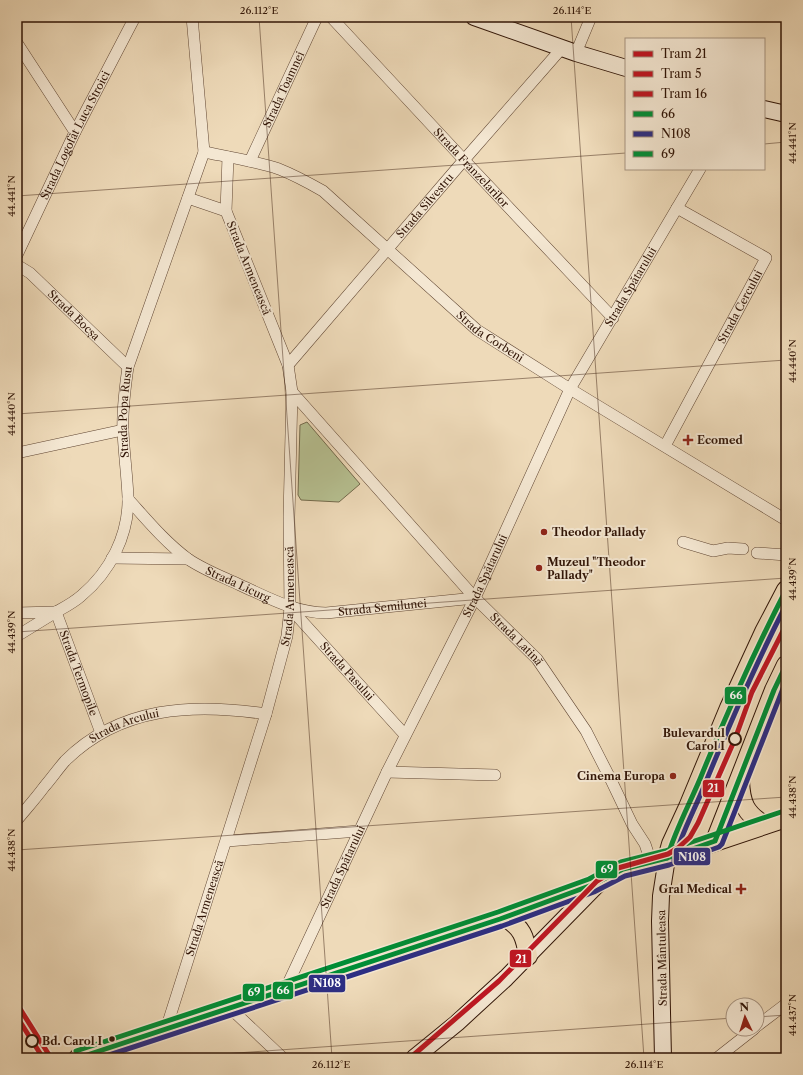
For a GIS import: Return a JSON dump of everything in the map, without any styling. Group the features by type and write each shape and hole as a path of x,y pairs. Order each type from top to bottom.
{"main road":[{"path":"659,860 671,844 764,632 786,590"},
{"path":"716,841 774,690 786,665"},
{"path":"740,780 744,805 752,816 764,825"},
{"path":"78,1058 505,917 602,881 619,871 659,860 786,818"},
{"path":"505,917 516,925 523,933 528,956"}],"street":[{"name":"Strada Logofăt Luca Stroici","path":"17,255 75,132 135,17"},
{"path":"192,17 204,152"},
{"name":"Strada Toamnei","path":"250,161 317,17"},
{"name":"Strada Franzelarilor","path":"331,17 613,318"},
{"path":"474,17 625,68"},
{"name":"Strada Silvestru","path":"288,366 464,160 569,50 591,17"},
{"path":"17,43 75,132"},
{"path":"765,109 786,114"},
{"name":"Strada Corbeni","path":"204,152 250,161 280,170 309,182 323,191 477,330 570,389 786,520"},
{"name":"Strada Popa Rusu","path":"17,636 69,605 82,595 95,582 112,558 119,545 124,531 128,499 123,430 123,403 128,367 204,152"},
{"name":"Strada Armenească","path":"166,1029 227,841 266,714 287,636 290,608 289,525 292,392 288,366 226,211 228,157"},
{"name":"Strada Spătarului","path":"285,990 387,772 475,598 570,389 699,170"},
{"path":"188,198 226,211"},
{"name":"Strada Cercului","path":"665,446 766,258 678,208"},
{"name":"Strada Bocșa","path":"17,265 30,273 128,367"},
{"name":"Strada Latină","path":"292,392 475,598 537,659 586,731 632,824 645,844 659,860"},
{"path":"17,453 123,430"},
{"name":"Strada Licurg","path":"128,499 160,534 188,558 216,574 290,608"},
{"path":"683,542 713,552 728,548 743,549"},
{"path":"757,553 786,555"},
{"name":"Strada Licurg","path":"112,558 188,558"},
{"name":"Strada Semilunei","path":"290,608 313,613 326,613 475,598"},
{"name":"Strada Pasului","path":"290,608 405,735"},
{"path":"17,613 56,612"},
{"name":"Strada Termopile","path":"56,612 102,732"},
{"name":"Strada Arcului","path":"17,820 65,762 102,732 127,721 158,712 180,709 219,708 266,714"},
{"path":"387,772 495,775"},
{"path":"227,841 359,830"},
{"name":"Strada Mântuleasa","path":"659,860 662,891 660,915 663,1058"},
{"path":"414,1058 457,1023 506,978 602,881"},
{"path":"765,1020 786,1004"},
{"path":"230,1008 283,1058"},
{"path":"717,1058 744,1037"}],"green space":[{"path":"307,422 360,484 339,502 301,500 298,495 300,425"},
{"path":"17,1026 22,1035 22,1058 17,1058"}],"tram line":[{"name":"21","path":"410,1058 499,981 597,881 618,868 668,854 678,848 690,837 698,823 735,739 752,692 786,625"},
{"name":"5","path":"17,1004 51,1058"},
{"name":"16","path":"17,1017 43,1058"}],"transit line":[{"name":"66","path":"667,858 678,828 730,707 786,590"},
{"name":"N108","path":"674,860 684,831 734,716 764,649 786,605"},
{"name":"66","path":"78,1058 500,919 592,885 623,869 667,858 715,841 774,690 786,665"},
{"name":"N108","path":"100,1058 502,926 594,892 625,876 669,865 719,847 722,844 786,681"},
{"name":"69","path":"76,1051 498,912 589,879 621,862 665,851 784,811"}],"place":[{"name":"Ecomed","path":"688,440"},
{"name":"Theodor Pallady","path":"544,532"},
{"name":"Muzeul \"Theodor Pallady\"","path":"539,568"},
{"name":"Bulevardul Carol I","path":"735,739"},
{"name":"Cinema Europa","path":"673,776"},
{"name":"Gral Medical","path":"741,889"},
{"name":"Bd. Carol I","path":"32,1041"}]}
